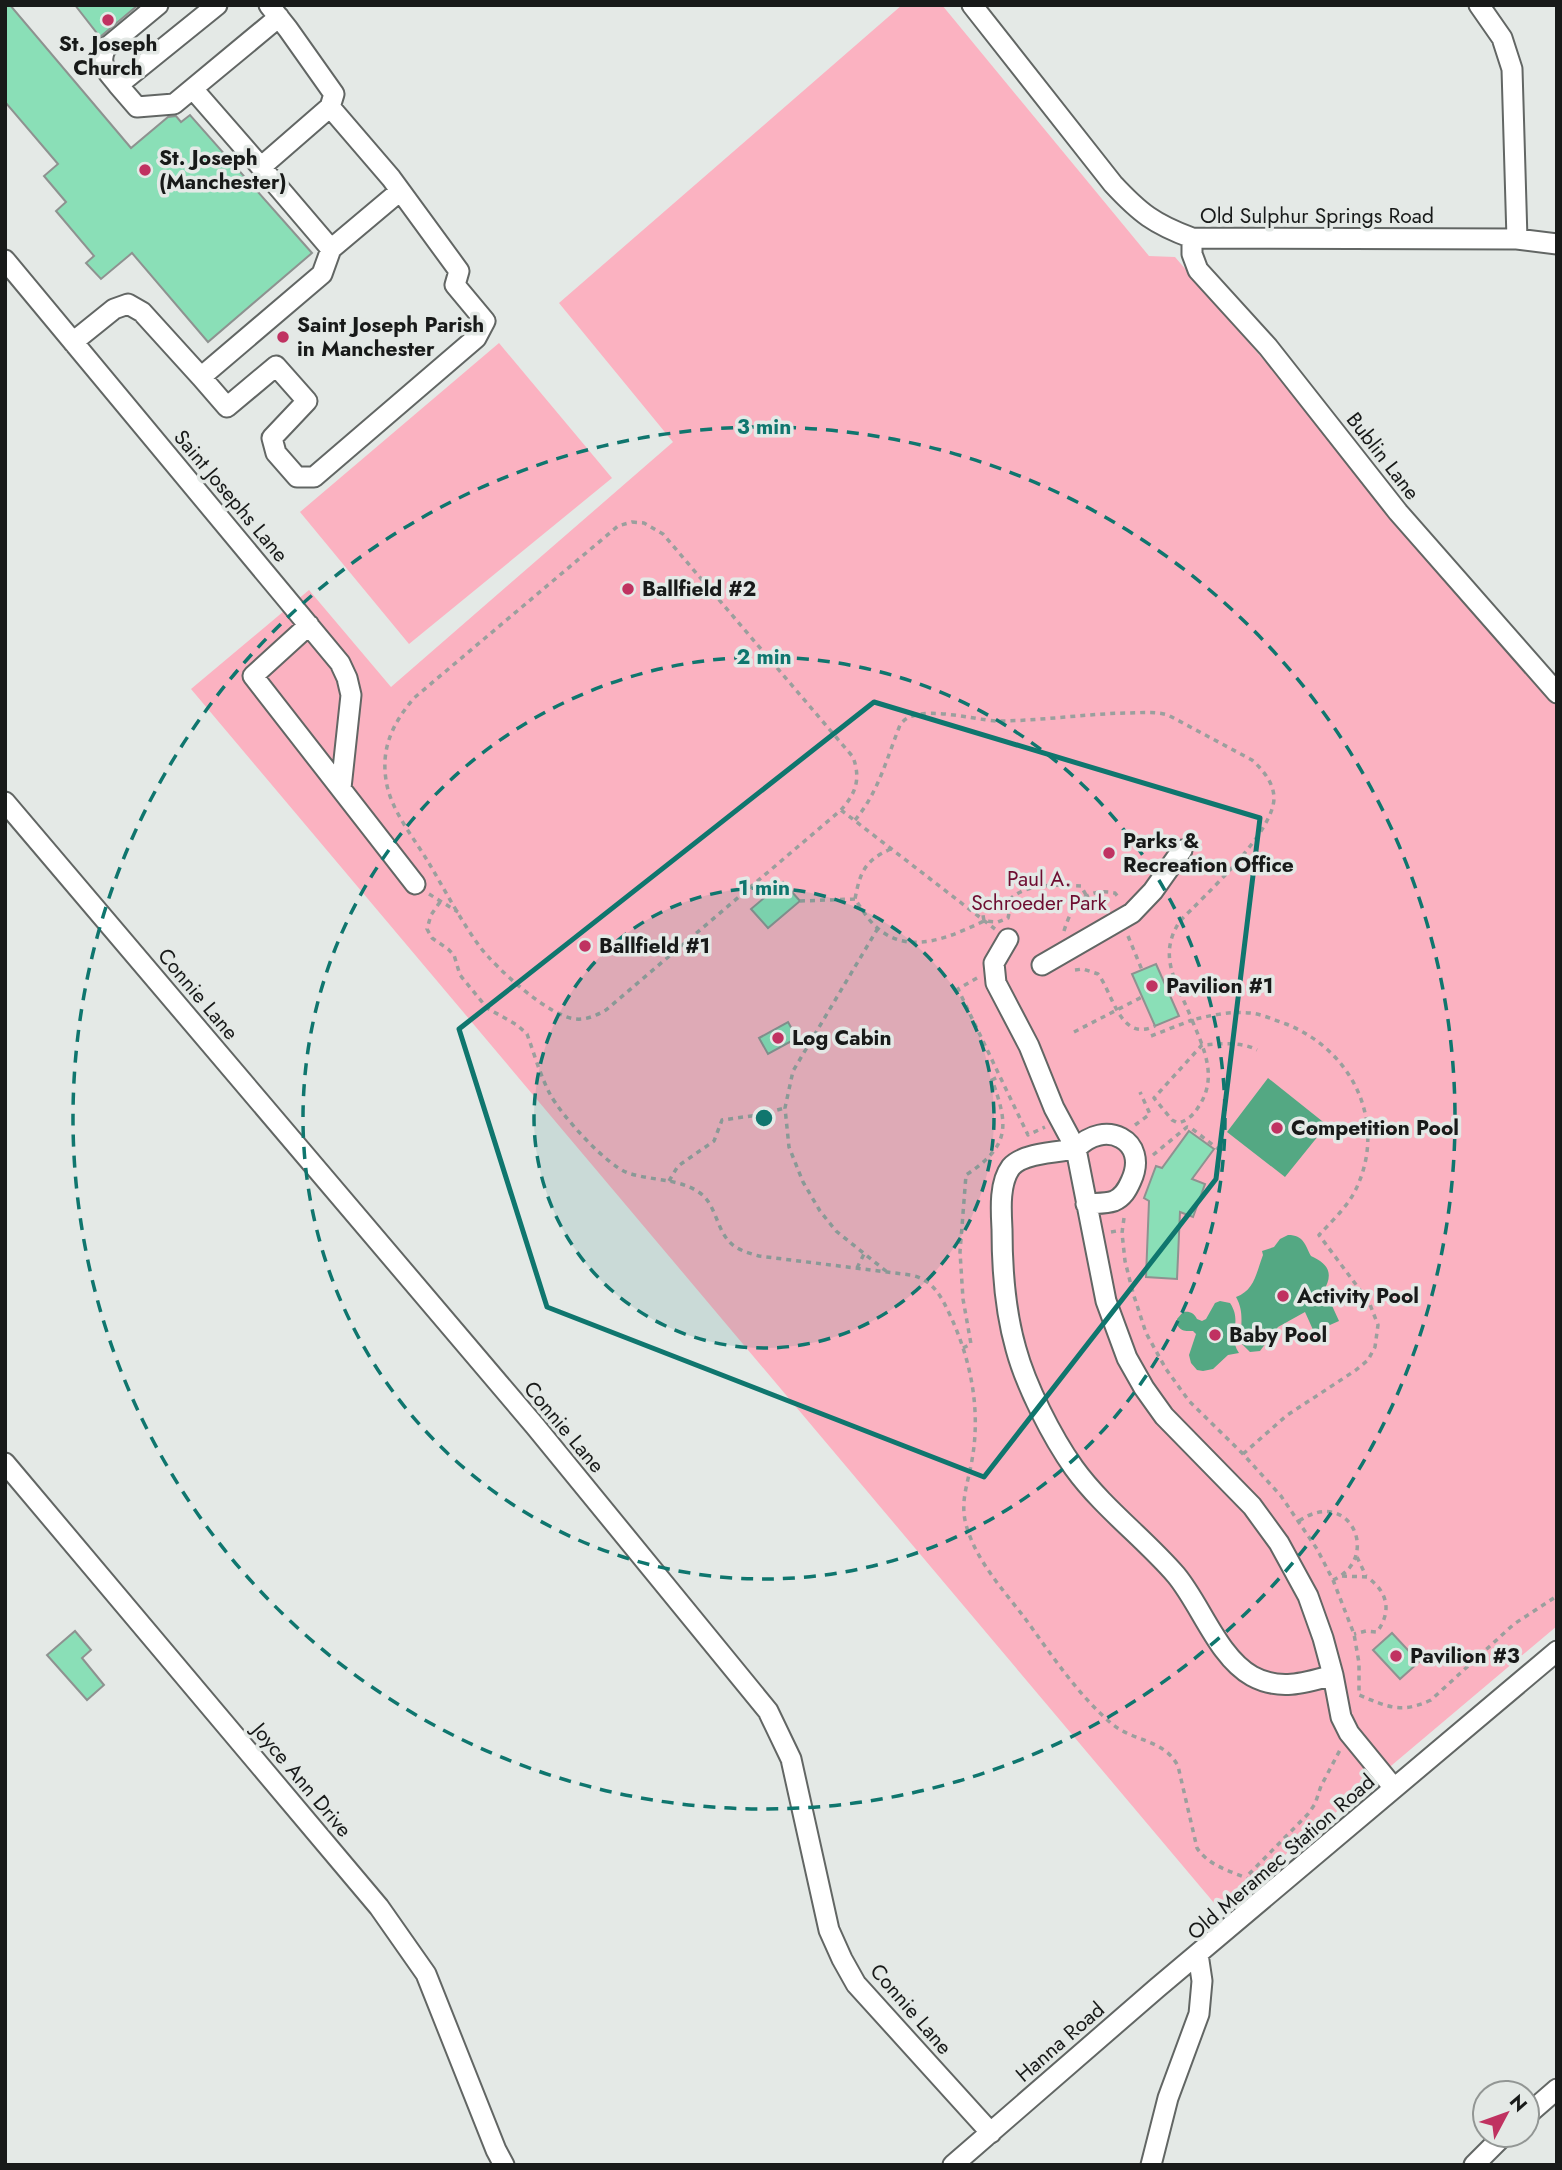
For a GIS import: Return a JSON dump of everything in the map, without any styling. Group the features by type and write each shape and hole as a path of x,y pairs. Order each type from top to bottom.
{"street":[{"path":"158,5 106,48 102,56 102,65 137,107 174,104 274,11 334,94 330,107 261,167"},
{"path":"118,85 217,5"},
{"name":"Old Sulphur Springs Road","path":"972,5 1112,184 1137,210 1163,227 1192,238 1517,239 1557,244"},
{"path":"1479,5 1502,38 1512,69 1517,239"},
{"path":"193,89 331,249"},
{"path":"73,342 114,309 128,304 150,320 228,407 275,366 307,401 272,438 276,453 297,477 314,477 475,338 485,321 455,285 459,271 358,137 330,107"},
{"path":"201,377 322,274 331,249 400,191"},
{"name":"Bublin Lane","path":"1192,238 1192,254 1198,270 1268,347 1398,512 1557,693"},
{"name":"Saint Josephs Lane","path":"5,260 340,663 351,695 341,788"},
{"path":"309,625 253,676 415,884"},
{"name":"Connie Lane","path":"5,802 535,1426 768,1711 791,1759 829,1930 842,1959 856,1984 991,2133"},
{"path":"1042,965 1132,913 1153,891 1182,850"},
{"path":"1008,939 994,963 996,983 1029,1046 1054,1108 1076,1149 1106,1301 1127,1358 1164,1416 1252,1506 1279,1543 1308,1596 1323,1638 1341,1717 1349,1733 1394,1788"},
{"path":"1086,1204 1112,1202 1121,1197 1136,1171 1133,1150 1116,1136 1094,1136 1076,1149 1021,1159 1005,1178 1002,1198 1002,1246 1011,1325 1017,1352 1058,1443 1090,1488 1177,1576 1220,1645 1250,1675 1271,1684 1296,1685 1333,1675"},
{"name":"Joyce Ann Drive","path":"5,1463 379,1907 426,1974 496,2150 505,2165"},
{"name":"Old Meramec Station Road","path":"1151,2165 1168,2098 1199,2014 1202,1981 1198,1954 1557,1651"},
{"name":"Hanna Road","path":"953,2165 1198,1954"},
{"path":"1541,2103 1557,2089"},
{"path":"1474,2165 1490,2149"}],"path":[{"path":"632,522 644,523 663,534 853,757 858,779 855,791 841,810 757,882 606,1010 587,1019 576,1020 555,1012 505,974 480,946 390,797 386,782 385,755 392,729 400,714 414,698 618,526 632,522"},
{"path":"855,821 882,775 900,725 904,719 918,714 943,714 996,721 1156,712 1168,715 1252,760 1268,777 1273,791 1270,815 1241,856 1180,921 1170,940 1169,961 1202,1045 1209,1069 1206,1094 1193,1115 1178,1123 1172,1120 1154,1098 1202,1045 1232,1044 1257,1050"},
{"path":"841,810 1008,939"},
{"path":"891,849 875,856 866,866 858,880 855,899 867,918 884,934 906,942 931,942 984,921 998,922 1007,918 1010,909 1008,901"},
{"path":"757,882 767,895"},
{"path":"415,884 460,914"},
{"path":"1008,901 1016,893 1031,887 1081,886 1086,895"},
{"path":"984,921 982,909 987,899 997,896 1008,901"},
{"path":"800,901 855,899"},
{"path":"440,902 431,915 427,929 432,938 454,956 460,975 487,1008 527,1034 546,1085 561,1110 596,1149 619,1169 689,1187 705,1196 726,1239 745,1252 917,1276 934,1286 963,1348 973,1388 976,1418 972,1462 963,1506 971,1539 993,1576 1083,1694 1116,1727 1163,1747 1174,1759 1201,1855 1215,1864 1248,1876 1308,1814 1349,1733"},
{"path":"878,928 793,1071 785,1108 789,1147 803,1182 820,1211 836,1231 887,1272"},
{"path":"1068,973 1083,969 1098,974 1124,1021 1140,1030 1155,1026"},
{"path":"985,974 958,989 1028,1135 1046,1127"},
{"path":"1074,1032 1142,998"},
{"path":"1151,1036 1192,1020 1226,1013 1253,1013 1283,1023 1307,1034 1331,1051 1356,1085 1366,1122 1366,1160 1355,1190 1331,1223 1319,1234 1369,1302 1378,1325 1375,1347 1368,1360 1356,1370 1286,1416 1243,1454"},
{"path":"963,1348 971,1343 963,1299 960,1252 966,1175 995,1151 1003,1135 1003,1121 992,1080 1000,1076"},
{"path":"1135,1132 1135,1125 1150,1114 1140,1092"},
{"path":"669,1181 678,1166 714,1141 722,1119 758,1115 785,1108"},
{"path":"1152,1156 1187,1128 1191,1128 1222,1152"},
{"path":"1148,1146 1153,1163"},
{"path":"1122,1230 1125,1261 1133,1293 1146,1333 1161,1360 1189,1401 1281,1496 1317,1549 1333,1580 1354,1633 1358,1654 1359,1695 1392,1708 1414,1706 1431,1700 1514,1624 1557,1596"},
{"path":"857,1268 863,1254"},
{"path":"1299,1521 1313,1512 1330,1511 1339,1514 1355,1531 1358,1544 1356,1554 1353,1562 1340,1577"},
{"path":"1354,1633 1377,1632 1387,1610 1384,1594 1367,1577 1356,1554"},
{"path":"1333,1580 1340,1577 1367,1577"}],"highlighted area":[{"path":"874,702 1260,818 1216,1179 984,1477 547,1307 459,1029"}],"green space":[{"name":"Paul A. Schroeder Park","path":"902,5 942,5 1149,256 1175,257 1557,700 1557,1626 1220,1910 191,689 309,590 391,687 673,442 559,303"},
{"path":"499,343 612,478 409,644 300,512"}],"shaded area":[{"name":"Competition Pool","path":"1268,1078 1327,1125 1285,1177 1227,1132"},
{"name":"Activity Pool","path":"1288,1235 1301,1239 1311,1256 1326,1266 1329,1275 1323,1292 1339,1321 1314,1332 1305,1312 1278,1327 1260,1351 1250,1352 1241,1343 1241,1314 1236,1297 1251,1285 1263,1255 1262,1251 1274,1247 1280,1239"},
{"name":"Baby Pool","path":"1215,1303 1230,1303 1234,1310 1234,1341 1239,1353 1228,1355 1213,1369 1197,1370 1189,1355 1196,1334 1180,1329 1177,1319 1183,1312 1188,1312 1202,1321"}],"building":[{"name":"St. Joseph (Manchester)","path":"5,5 10,5 131,148 168,117 176,116 181,122 190,115 312,253 208,342 132,253 101,279 86,263 94,256 56,211 66,202 44,176 58,164 5,102"},
{"name":"St. Joseph Church","path":"75,5 138,5 100,37"},
{"path":"783,882 800,901 768,928 751,909"},
{"name":"Pavilion #1","path":"1156,964 1179,1016 1155,1026 1132,974"},
{"name":"Log Cabin","path":"788,1022 797,1038 768,1054 759,1038"},
{"path":"1189,1131 1214,1149 1192,1179 1205,1184 1193,1217 1180,1212 1177,1279 1146,1277 1149,1201 1144,1198 1156,1166 1162,1168"},
{"path":"75,1631 91,1650 82,1658 104,1685 87,1700 47,1655"},
{"name":"Pavilion #3","path":"1392,1633 1419,1662 1400,1679 1373,1650"}],"place":[{"name":"St. Joseph Church","path":"108,20"},
{"name":"St. Joseph (Manchester)","path":"145,170"},
{"name":"Saint Joseph Parish in Manchester","path":"283,337"},
{"name":"Ballfield #2","path":"628,589"},
{"name":"Parks & Recreation Office","path":"1109,853"},
{"name":"Ballfield #1","path":"585,946"},
{"name":"Pavilion #1","path":"1152,986"},
{"name":"Log Cabin","path":"778,1038"},
{"name":"Competition Pool","path":"1277,1128"},
{"name":"Activity Pool","path":"1283,1296"},
{"name":"Baby Pool","path":"1215,1335"},
{"name":"Pavilion #3","path":"1396,1656"}]}
